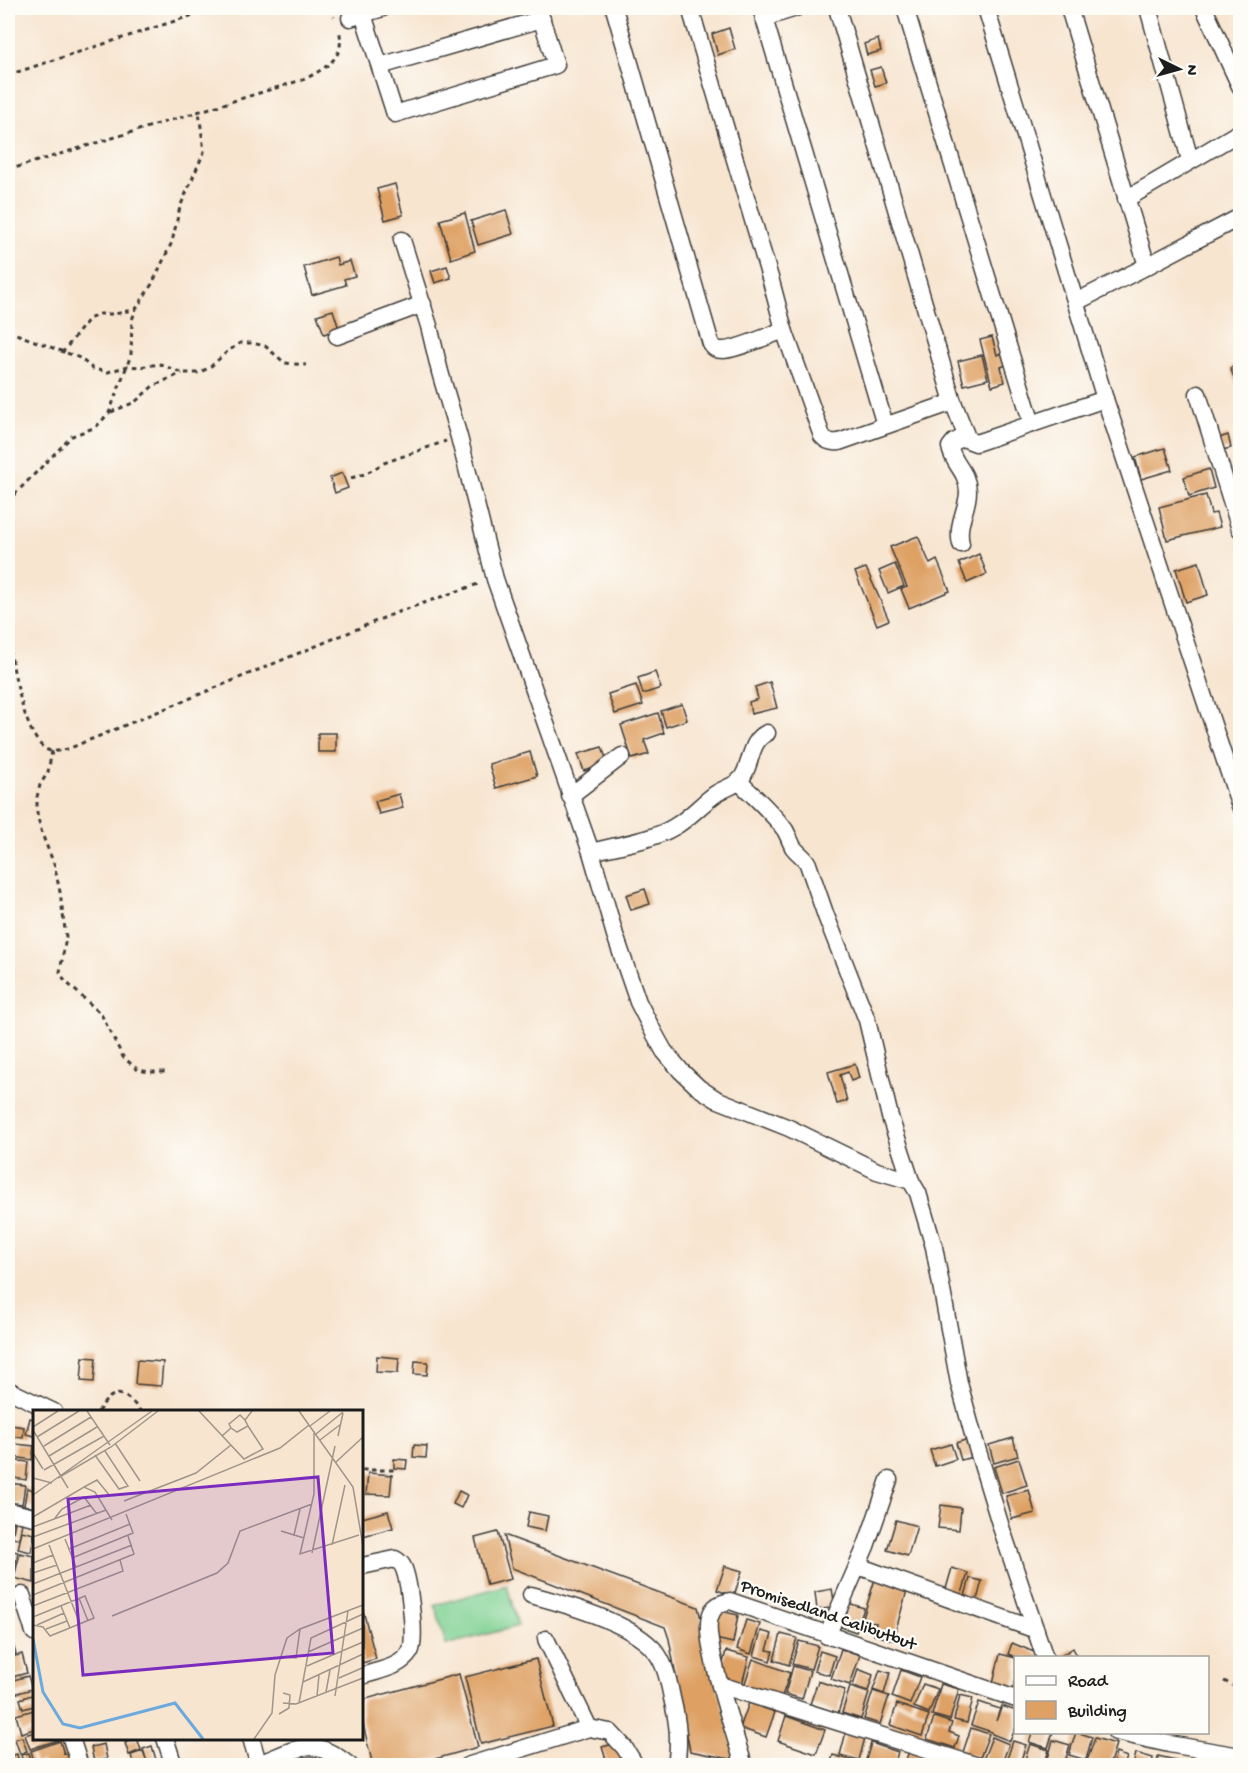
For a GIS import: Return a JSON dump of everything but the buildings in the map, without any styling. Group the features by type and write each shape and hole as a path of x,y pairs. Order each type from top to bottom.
{"street":[{"path":"380,66 540,13 556,65 395,114 380,66 358,13 383,8"},
{"path":"614,8 711,344 717,350 728,350 784,330"},
{"path":"690,8 784,330 822,436 826,440 839,442 953,402"},
{"path":"796,8 762,13 885,425"},
{"path":"837,8 953,402 968,440 976,443 1105,399"},
{"path":"905,8 1032,424"},
{"path":"986,8 1105,399 1240,806"},
{"path":"1069,8 1148,266"},
{"path":"1148,8 1190,160"},
{"path":"1204,8 1240,86"},
{"path":"1126,199 1240,132"},
{"path":"1076,302 1240,217"},
{"path":"402,240 423,304 495,579 591,852 615,935 638,1002 664,1051 699,1088 716,1099 789,1128 877,1171 911,1181"},
{"path":"337,336 423,304"},
{"path":"1198,394 1240,529"},
{"path":"961,544 959,538 961,519 966,507 968,492 966,476 951,455 950,447 954,442 966,436"},
{"path":"591,852 659,834 683,821 719,792 739,782 745,773 756,742 760,736 767,733"},
{"path":"570,796 622,756"},
{"path":"739,782 786,831 792,845 798,853 805,857 867,1020 890,1117 911,1181 918,1193 934,1247 946,1322 962,1394 1001,1527 1044,1656"},
{"path":"8,1390 50,1410"},
{"path":"827,1636 858,1566 889,1480"},
{"path":"8,1511 33,1517"},
{"path":"363,1566 395,1558 401,1564 405,1572 414,1638 411,1651 397,1665 363,1676"},
{"path":"858,1566 1036,1630"},
{"path":"21,1595 33,1629"},
{"path":"531,1595 569,1605 607,1620 637,1636 658,1655 666,1669 678,1723 679,1744 676,1766"},
{"name":"Promisedland Calibutbut","path":"744,1764 720,1685 708,1633 709,1618 715,1606 722,1602 730,1601 1014,1699"},
{"path":"546,1639 589,1728"},
{"path":"720,1685 978,1766"},
{"path":"467,1766 589,1728 610,1732 636,1765"},
{"path":"1121,1734 1237,1759"},
{"path":"72,1740 80,1766"},
{"path":"166,1740 174,1766"},
{"path":"251,1740 259,1765 289,1745 326,1749 350,1766"}],"path":[{"path":"8,75 215,8"},
{"path":"8,170 305,79 330,65 341,45 340,32 331,8"},
{"path":"8,501 72,436 96,427 109,413 131,356 132,320 136,309 152,284 172,243 180,207 204,152 199,111"},
{"path":"62,353 89,319 100,314 115,314 136,309"},
{"path":"8,331 80,358 93,369 108,372 128,366 160,364 182,373 197,373 209,368 240,343 265,346 285,363 306,365"},
{"path":"109,413 135,402 153,386 182,373"},
{"path":"351,478 384,463 459,437"},
{"path":"8,641 32,735 45,749 60,751 398,612 495,579"},
{"path":"52,751 48,772 40,785 37,797 37,813 42,834 54,864 60,892 66,937 60,972 65,981 101,1014 123,1057 138,1070 168,1072"},
{"path":"99,1410 104,1402 117,1394 130,1398 139,1410"},
{"path":"363,1470 395,1470"},
{"path":"1224,1681 1240,1689"}],"green space":[{"path":"507,1585 518,1626 446,1645 435,1605"}]}
